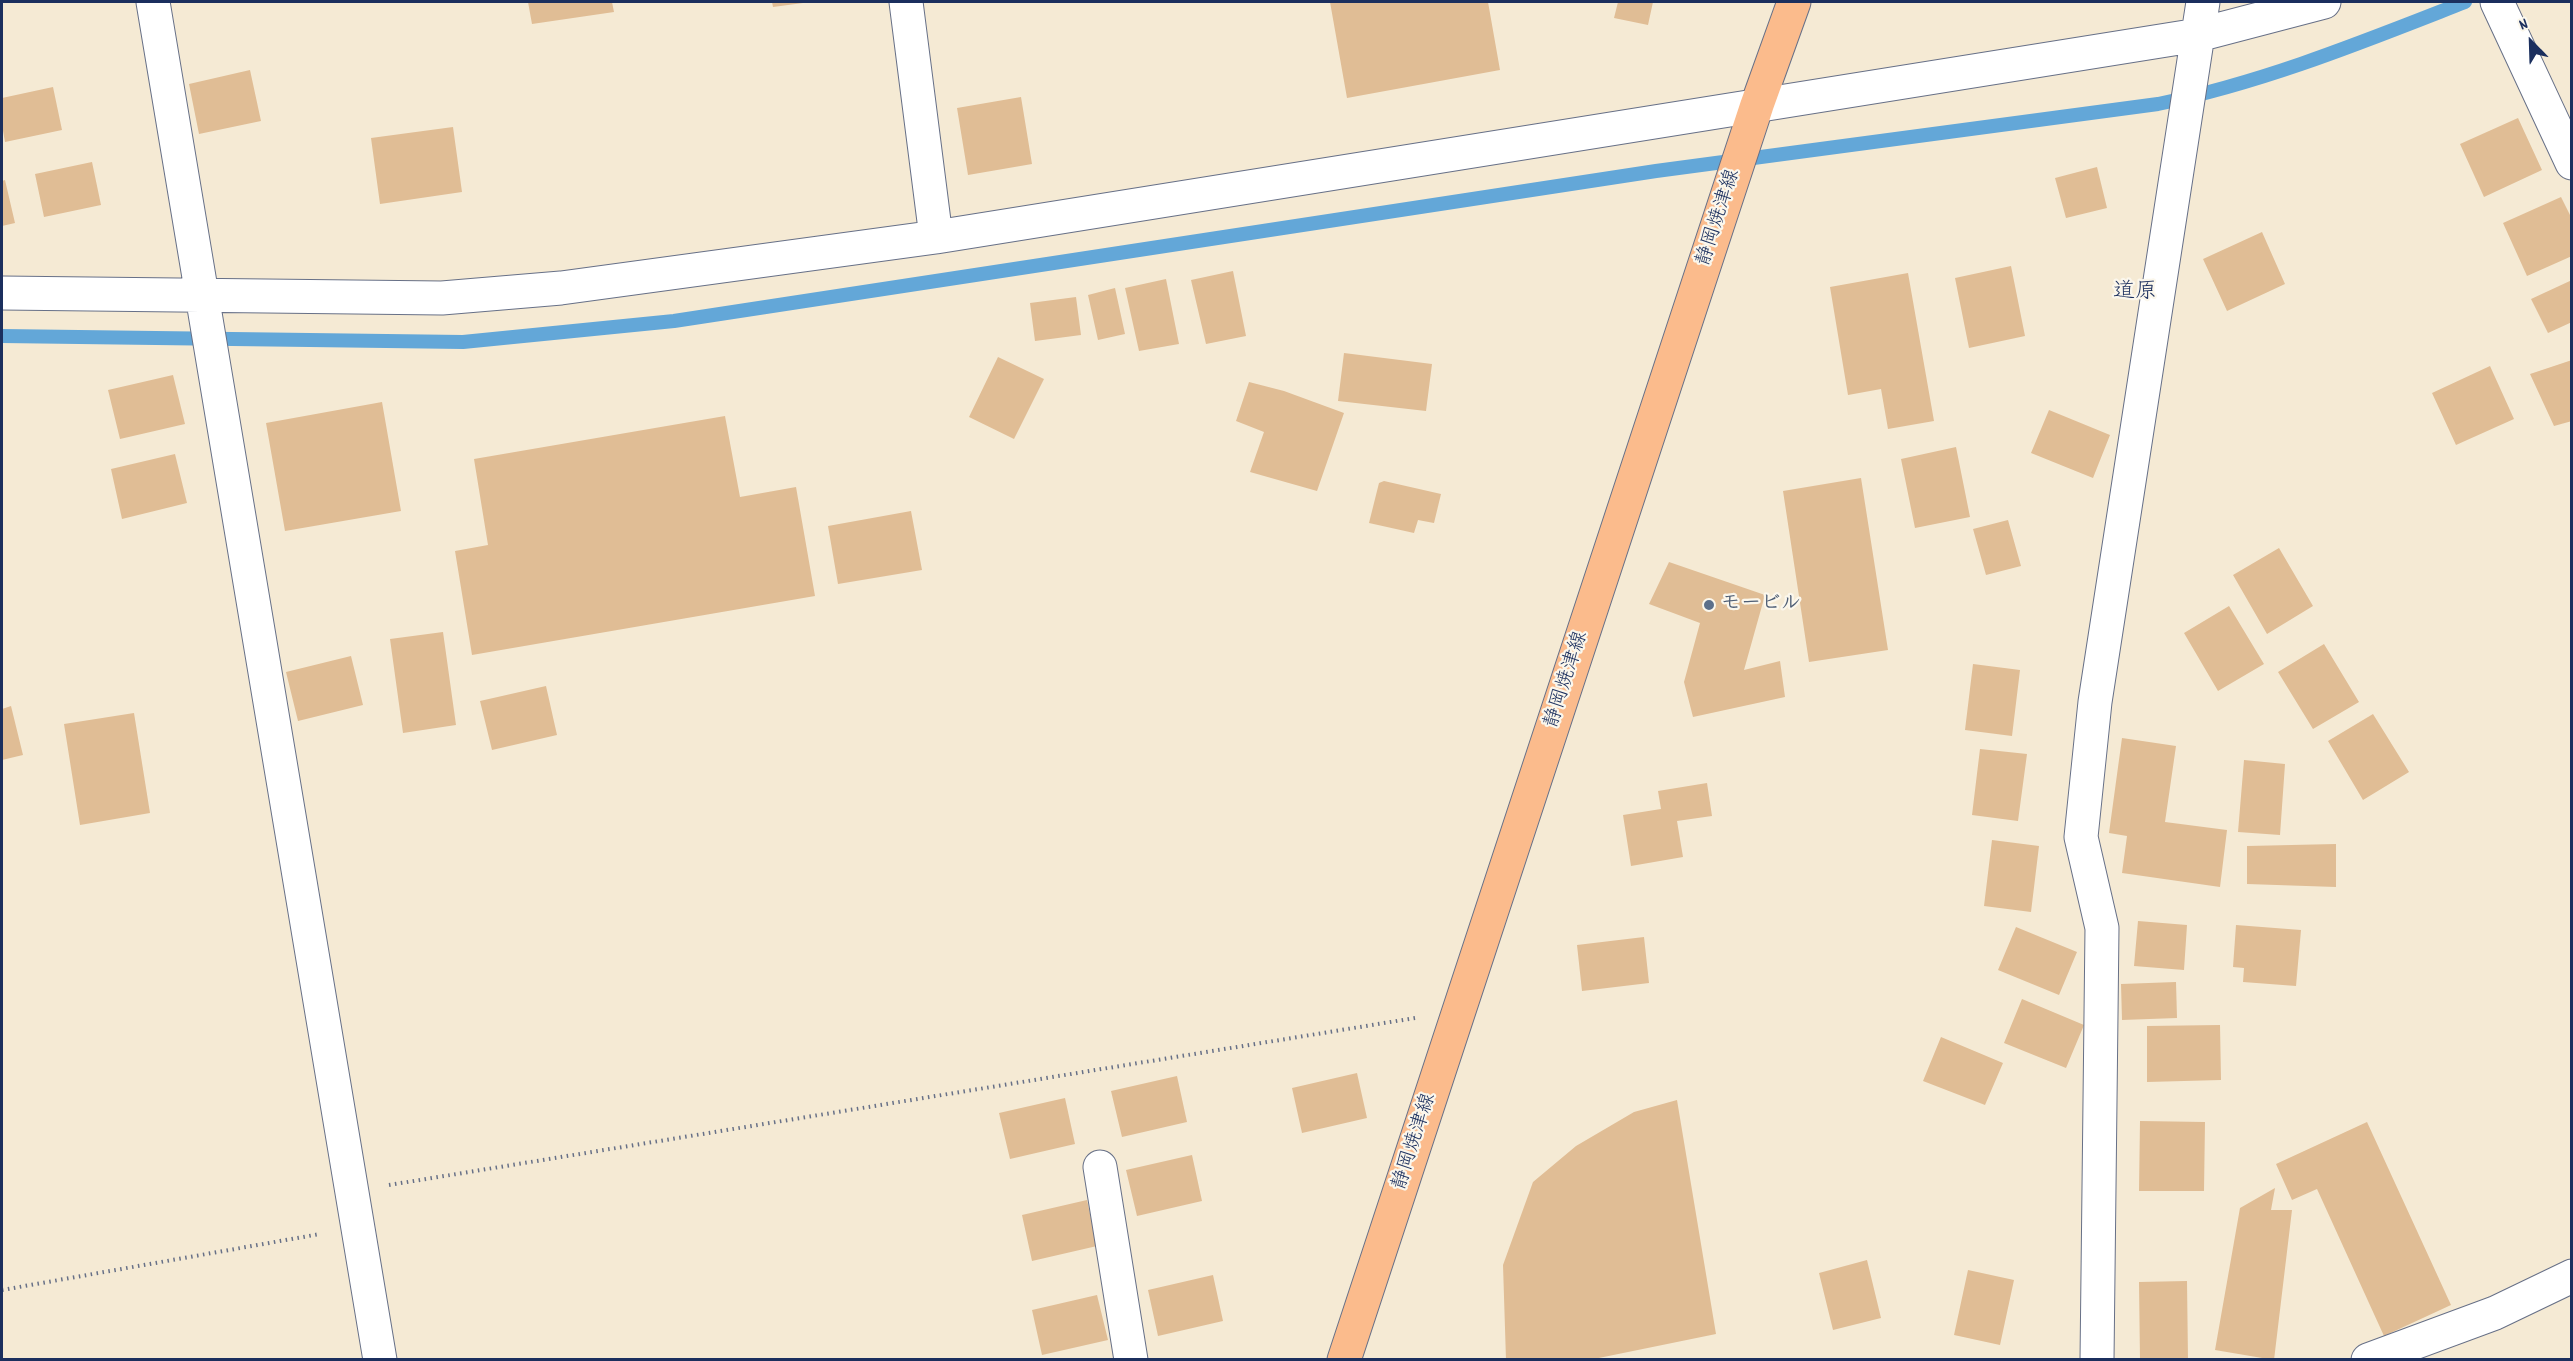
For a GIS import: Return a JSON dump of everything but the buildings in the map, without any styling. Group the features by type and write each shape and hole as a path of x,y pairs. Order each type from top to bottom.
{"main road":[{"name":"静岡焼津線","path":"1344,1359 1757,105 1794,2"}],"street":[{"path":"153,2 380,1359"},
{"path":"906,2 936,237"},
{"path":"2097,1359 2102,928 2081,837 2095,702 2203,2"},
{"path":"2,293 202,297 454,297 561,288 936,237 2198,35 2324,2"},
{"path":"2497,2 2571,163"},
{"path":"1100,1167 1131,1359"},
{"path":"2368,1359 2495,1313 2571,1276"}],"path":[{"path":"353,1191 1459,1011"},
{"path":"2,1290 359,1227"}],"waterway":[{"path":"2,336 463,342 674,321 1656,171 2158,104 2276,72 2352,46 2465,2"}],"place":[{"name":"モービル","path":"1709,605"}],"district":[{"name":"道原","path":"2135,294"}]}
